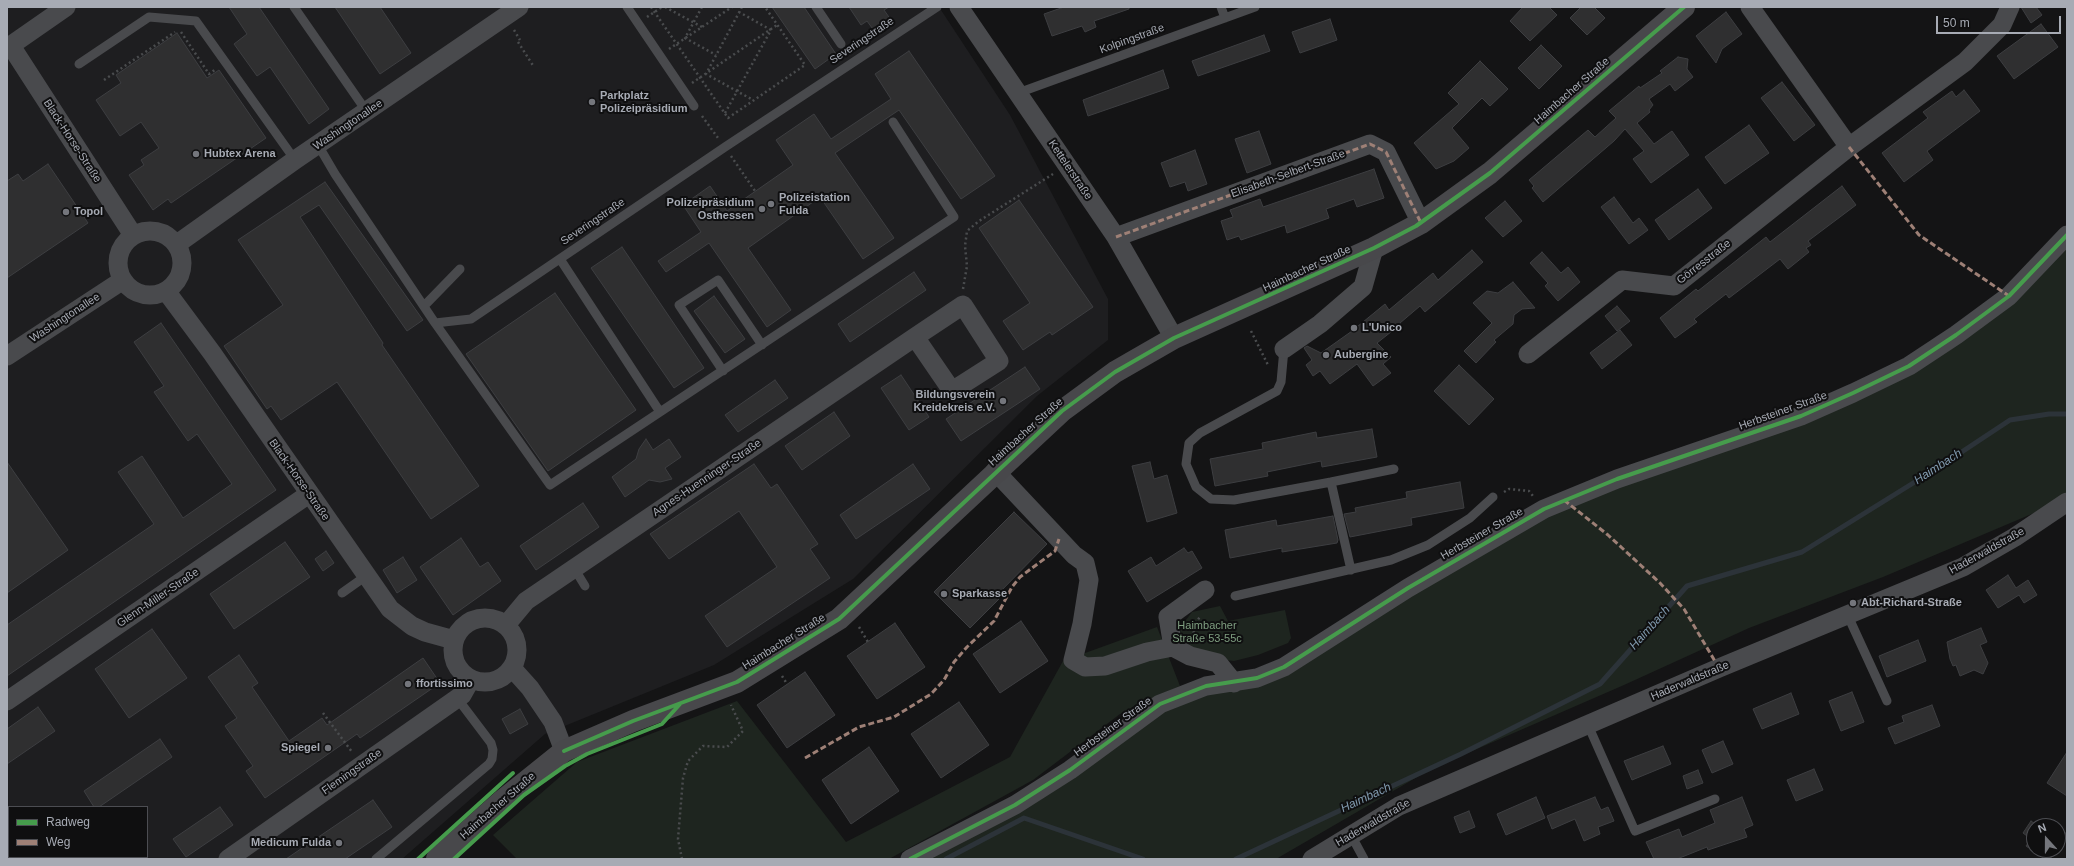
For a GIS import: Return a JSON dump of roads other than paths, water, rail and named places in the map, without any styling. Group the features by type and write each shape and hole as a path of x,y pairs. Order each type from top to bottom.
{"main road":[{"name":"Haimbacher Straße","path":"437,859 502,800 564,752 633,721 737,682 839,619 919,546 995,471 1062,411 1115,372 1174,338 1374,248 1422,223 1490,172 1684,7"}],"street":[{"path":"9,47 66,7"},
{"name":"Kettelerstraße","path":"959,7 1116,237 1174,338"},
{"path":"1750,7 1849,147"},
{"name":"Görresstraße","path":"1528,354 1622,280 1674,286 1849,147 1965,62 2002,25 2010,7"},
{"name":"Washingtonallee","path":"177,244 295,160 367,112 516,8"},
{"name":"Black-Horse-Straße","path":"9,47 133,235"},
{"name":"Elisabeth-Selbert-Straße","path":"1116,237 1370,144 1386,152 1422,223"},
{"path":"142,231 162,232 177,244 183,261 182,270 174,286 166,291 147,295 129,288 123,280 118,264 121,248 133,235 142,231"},
{"name":"Herbsteiner Straße","path":"910,859 1015,806 1070,770 1160,704 1206,686 1234,683 1257,678 1284,667 1408,588 1544,509 1617,479 1801,416 1909,366 1956,335 2009,296 2067,235"},
{"path":"1284,349 1320,324 1363,287 1374,248"},
{"name":"Washingtonallee","path":"7,356 123,280"},
{"name":"Black-Horse-Straße","path":"166,291 212,353 383,601 400,618 424,632 454,640"},
{"name":"Agnes-Huenninger-Straße","path":"506,625 526,600 915,337 963,305 999,361 952,391 915,337"},
{"name":"Haimbacher Straße","path":"995,471 1074,555 1085,563 1089,580 1082,624 1073,660 1085,667 1105,666 1147,652 1173,647"},
{"name":"Glenn-Miller-Straße","path":"7,701 309,494"},
{"name":"Haderwaldstraße","path":"1312,859 1399,806 1588,724 1962,567 2015,537 2067,502"},
{"path":"1205,590 1168,617 1173,647 1190,656 1218,663 1234,683"},
{"path":"483,618 495,620 506,625 515,638 518,653 512,668 504,676 494,682 482,683 471,680 462,673 455,663 453,652 454,640 461,629 470,622 483,618"},
{"path":"512,668 530,688 553,722 564,752"},
{"name":"Flemingstraße","path":"228,859 462,695 471,680"}],"lane":[{"path":"294,7 367,112"},
{"path":"627,7 694,106"},
{"path":"816,7 841,44"},
{"name":"Severingstraße","path":"436,323 471,319 937,7"},
{"path":"1221,7 1225,18"},
{"name":"Kolpingstraße","path":"1018,93 1255,7"},
{"path":"79,64 149,17 196,21 295,160"},
{"path":"318,145 335,174 424,306 550,485 954,217 893,122"},
{"path":"560,259 660,412"},
{"path":"424,306 460,269"},
{"path":"723,371 679,305 718,280 762,345"},
{"path":"1284,349 1281,382 1277,391 1225,417 1200,433 1189,443 1186,464 1196,487 1211,499 1234,500 1394,469"},
{"path":"1331,482 1351,570"},
{"path":"1235,596 1391,560 1428,545 1470,518 1493,497"},
{"path":"574,568 585,586"},
{"path":"342,593 366,576"},
{"path":"1848,616 1887,701"},
{"path":"376,859 489,764 493,750 491,743 457,698"},
{"path":"1588,724 1635,831 1715,799"},
{"path":"1351,835 1364,859"}],"waterway":[{"name":"Haimbach","path":"1236,859 1461,754 1600,684 1687,586 1802,552 1939,467 2010,420 2049,414 2067,414"},
{"name":"Haimbach","path":"946,859 1024,818 1143,859"}],"place":[{"name":"Parkplatz Polizeipräsidium","path":"592,102"},
{"name":"Hubtex Arena","path":"196,154"},
{"name":"Polizeistation Fulda","path":"771,204"},
{"name":"Polizeipräsidium Osthessen","path":"762,209"},
{"name":"Topol","path":"66,212"},
{"name":"L'Unico","path":"1354,328"},
{"name":"Aubergine","path":"1326,355"},
{"name":"Bildungsverein Kreidekreis e.V.","path":"1003,401"},
{"name":"Sparkasse","path":"944,594"},
{"name":"Abt-Richard-Straße","path":"1853,603"},
{"name":"ffortissimo","path":"408,684"},
{"name":"Spiegel","path":"328,748"},
{"name":"Medicum Fulda","path":"339,843"}],"park label":[{"name":"Haimbacher Straße 53-55c","path":"1207,632"}]}
